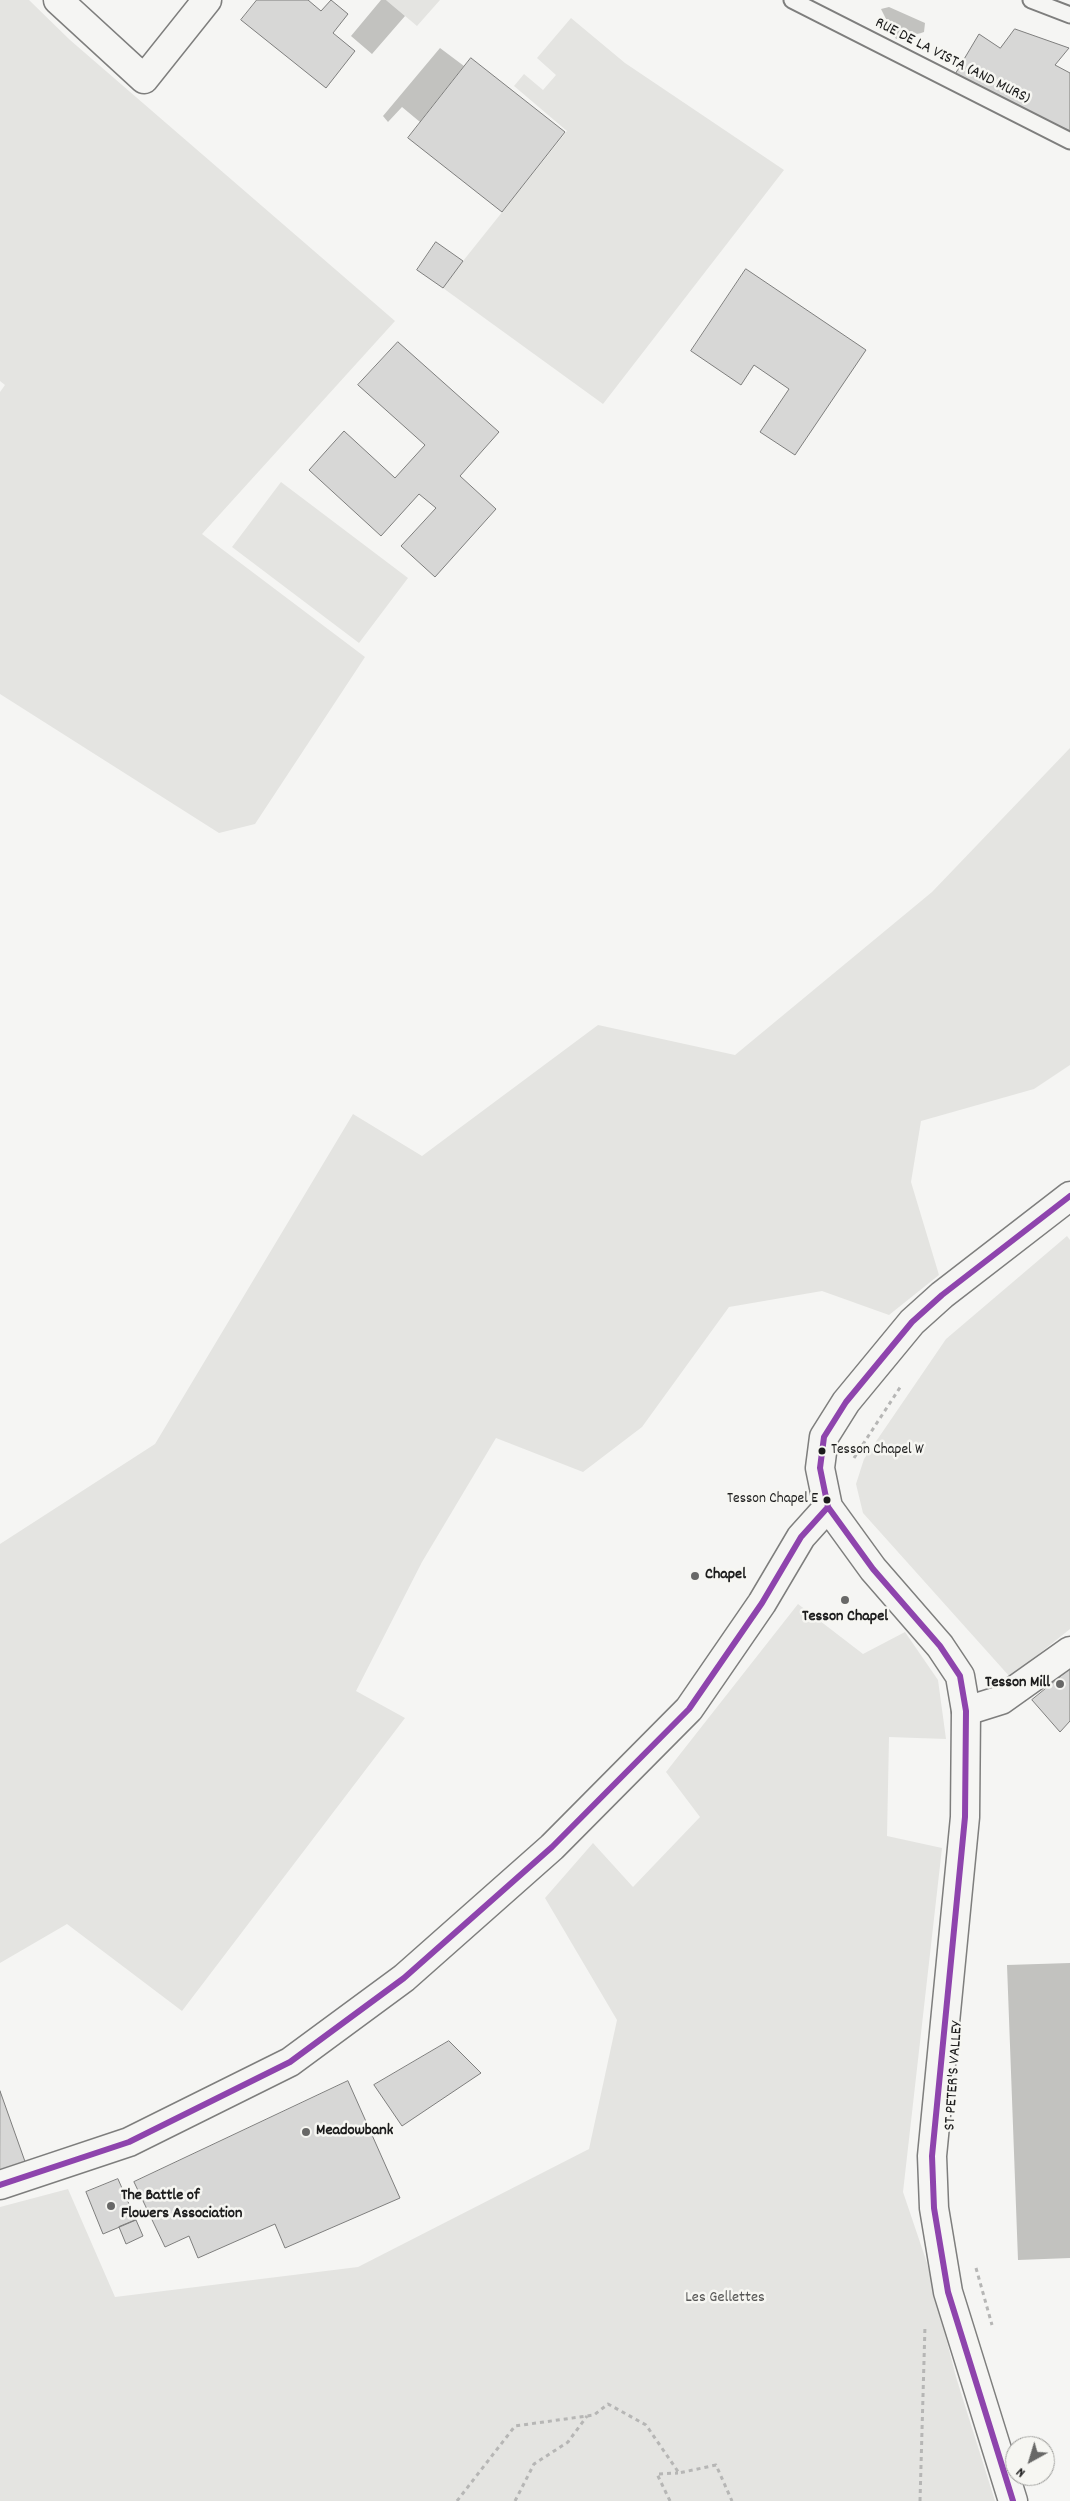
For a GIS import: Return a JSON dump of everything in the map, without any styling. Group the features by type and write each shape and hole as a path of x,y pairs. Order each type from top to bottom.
{"main road":[{"path":"58,0 144,79 207,0"},
{"path":"1013,2501 948,2292 934,2208 932,2156 965,1817 966,1711 960,1676 940,1646 873,1569 828,1507 820,1468 824,1437 846,1402 912,1322 942,1294 1070,1196"},
{"path":"0,2185 129,2142 290,2062 404,1978 552,1847 689,1709 762,1603 800,1536 828,1507"},
{"path":"966,1711 1000,1700 1070,1651"}],"lane":[{"name":"RUE DE LA VISTA (AND MURS)","path":"792,0 1070,141"},
{"path":"1031,0 1070,15"}],"path":[{"path":"852,1464 854,1454 904,1380"},
{"path":"976,2266 994,2331"},
{"path":"920,2501 926,2322"},
{"path":"458,2501 515,2426 594,2415 608,2404 646,2425 679,2473"},
{"path":"515,2501 534,2464 568,2442 587,2416"},
{"path":"670,2501 657,2474 679,2473 716,2465 732,2501"}],"green space":[{"path":"0,0 29,0 70,40 395,321 202,534 365,657 255,824 219,833 0,694 0,392 5,385 0,381"},
{"path":"386,0 440,0 417,26"},
{"path":"571,18 625,63 784,170 603,404 443,288 567,131 514,86 524,74 543,90 556,75 537,58"},
{"path":"281,482 408,578 359,643 232,547"},
{"path":"1070,748 1070,1065 1034,1089 921,1121 911,1182 939,1275 889,1315 822,1291 729,1307 642,1427 583,1472 496,1438 422,1562 356,1691 405,1718 182,2011 67,1924 0,1963 0,1544 155,1444 353,1114 422,1156 598,1025 735,1055 932,892"},
{"path":"1067,1236 1070,1240 1070,1629 1010,1677 863,1513 856,1484 864,1459 946,1339"},
{"name":"Les Gellettes","path":"798,1604 863,1654 905,1632 938,1680 946,1739 889,1737 887,1836 942,1848 903,2192 927,2263 956,2377 995,2501 0,2501 0,2207 68,2189 115,2297 358,2267 589,2149 617,2020 545,1898 593,1843 633,1887 700,1817 666,1772"}],"shaded area":[{"path":"381,0 386,0 405,16 372,54 351,36"},
{"path":"889,7 925,23 924,32 896,39 881,9"},
{"path":"440,48 464,66 420,122 402,107 388,122 383,116"},
{"path":"1070,1963 1070,2258 1018,2260 1007,1965"}],"building":[{"path":"257,0 308,0 321,11 331,0 348,14 333,33 355,51 326,88 241,20"},
{"path":"1015,29 1069,48 1055,65 1070,73 1070,131 954,76 979,34 1000,48"},
{"path":"471,58 565,132 502,212 408,138"},
{"path":"436,242 463,261 443,288 417,270"},
{"path":"746,269 866,350 795,455 760,432 789,389 754,365 741,385 691,351"},
{"path":"398,342 499,432 460,476 496,509 435,577 401,546 436,508 419,494 381,536 309,470 344,431 395,478 425,445 358,385"},
{"name":"Tesson Mill","path":"1070,1669 1070,1721 1060,1732 1032,1700"},
{"path":"449,2041 481,2073 402,2126 374,2085"},
{"name":"Meadowbank","path":"348,2081 400,2198 285,2248 275,2224 198,2258 189,2236 165,2247 134,2182"},
{"path":"0,2091 28,2170 0,2180"},
{"name":"The Battle of Flowers Association","path":"118,2179 136,2220 103,2234 86,2192"},
{"path":"136,2220 143,2236 126,2244 119,2227"}],"transit line":[{"path":"1013,2501 948,2292 934,2208 932,2156 965,1817 966,1711 960,1676 940,1646 873,1569 828,1507 820,1468 824,1437 846,1402 912,1322 942,1295 1070,1196"},
{"path":"0,2185 129,2142 290,2062 404,1978 552,1847 689,1709 762,1603 801,1537 828,1507"}],"place":[{"name":"Tesson Chapel W","path":"822,1451"},
{"name":"Tesson Chapel E","path":"827,1500"},
{"name":"Chapel","path":"695,1576"},
{"name":"Tesson Chapel","path":"845,1600"},
{"name":"Tesson Mill","path":"1060,1684"},
{"name":"Meadowbank","path":"306,2132"},
{"name":"The Battle of Flowers Association","path":"111,2206"}]}
